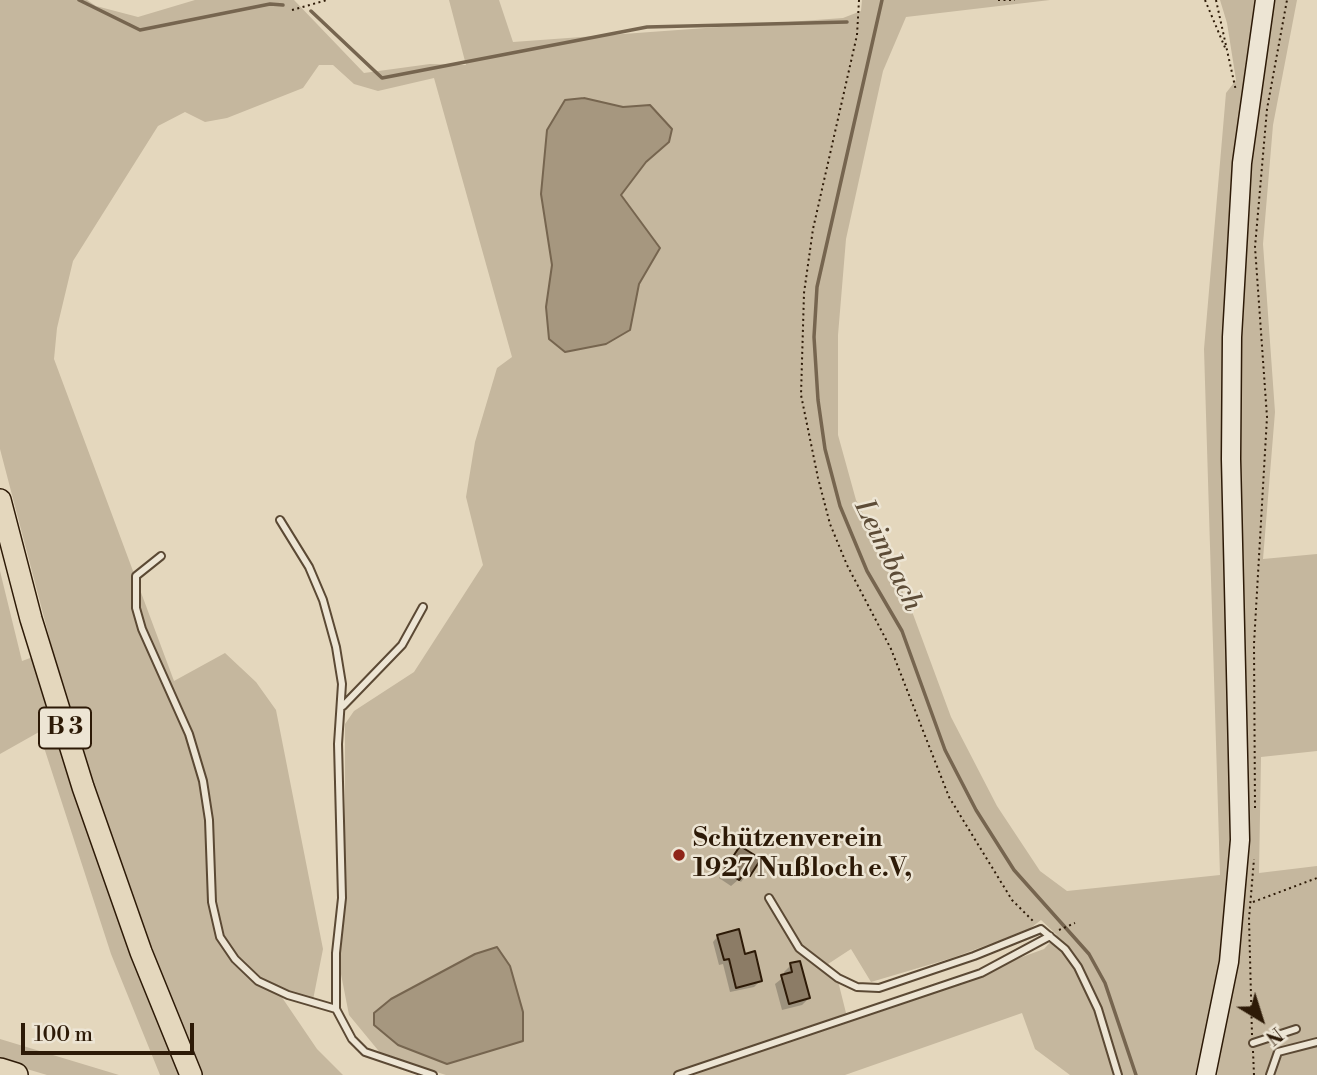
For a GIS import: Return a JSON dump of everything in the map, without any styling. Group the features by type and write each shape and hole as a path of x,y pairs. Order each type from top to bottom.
{"highway":[{"path":"0,1070 16,1075"}],"main road":[{"name":"B 3","path":"0,500 31,619 83,788 141,952 191,1075"}],"street":[{"path":"1206,1075 1229,962 1240,840 1231,459 1232,337 1242,163 1265,0"}],"lane":[{"path":"280,520 309,567 323,600 336,647 343,706 338,744 342,898 336,953 336,1009 352,1039 365,1052 433,1075"},
{"path":"161,556 136,576 136,608 142,629 188,734 200,770 209,820 212,902 220,937 235,959 258,981 288,995 336,1009"},
{"path":"343,706 402,645 423,607"},
{"path":"769,898 799,948 838,978 857,987 879,988 974,957 1041,929 1066,949 1087,985 1118,1075"},
{"path":"678,1075 981,973 1050,936"},
{"path":"1253,1043 1296,1029"},
{"path":"1270,1075 1278,1052 1317,1042"}],"path":[{"path":"292,10 327,0"},
{"path":"859,0 857,35 813,229 804,293 801,395 808,431 830,524 847,565 891,649 949,797 1012,900 1041,929"},
{"path":"998,0 1015,0"},
{"path":"1205,0 1228,54"},
{"path":"1216,0 1236,91"},
{"path":"1255,819 1254,644 1267,417 1255,247 1267,109 1287,0"},
{"path":"1254,858 1249,919 1254,1075"},
{"path":"1252,902 1317,878"},
{"path":"1059,930 1075,922"}],"shaded area":[{"path":"0,0 87,0 96,6 138,17 195,0 294,0 364,73 430,64 466,65 449,0 499,0 513,42 843,18 861,11 862,0 1050,0 906,17 883,71 846,239 838,335 838,435 856,500 910,606 951,717 997,806 1040,871 1067,891 1220,875 1204,349 1226,93 1236,80 1227,23 1220,0 1257,0 1231,200 1223,357 1223,506 1229,636 1232,855 1218,992 1200,1075 1070,1075 1035,1049 1022,1013 845,1075 446,1075 382,1055 349,1015 340,969 345,879 345,724 354,711 414,672 483,565 466,497 475,442 497,368 512,357 434,78 378,91 354,84 333,65 319,65 303,88 227,118 205,122 185,112 158,126 73,261 57,328 54,359 174,681 225,653 256,682 276,710 323,949 312,1005 281,996 317,1049 343,1075 201,1075 144,936 74,732 0,449","holes":["584,98 623,107 650,105 669,143 646,162 621,195 660,248 639,284 629,330 565,352 549,339 546,307 552,265 541,194 547,130 565,100","1041,920 1057,935 1044,949 848,1021 838,981 828,964 851,949 871,982 952,958 1028,930","475,954 510,966 523,1012 522,1041 391,999"]},
{"path":"1272,0 1297,0 1273,125 1263,244 1275,412 1263,559 1317,554 1317,751 1261,757 1259,873 1317,866 1317,1075 1217,1075 1237,959 1249,840 1239,379 1249,163"},
{"path":"584,98 623,107 650,105 672,129 669,142 646,162 621,195 660,248 639,284 630,330 606,344 565,352 549,339 546,307 552,265 541,194 547,130 565,100"},
{"path":"0,571 22,661 33,657 87,831 180,1075 160,1075 111,954 39,732 0,754"},
{"path":"497,947 510,966 523,1012 523,1041 447,1064 398,1045 374,1025 374,1013 391,999 475,954"},
{"path":"0,1039 119,1075 47,1075 0,1061"}],"building":[{"path":"740,846 761,859 750,876 745,873 739,880 724,870"},
{"path":"739,929 745,954 755,951 762,981 736,988 729,959 724,960 717,935"},
{"path":"800,961 810,998 789,1004 781,975 792,972 790,963"}],"waterway":[{"path":"79,0 140,30 270,4 283,5"},
{"name":"Leimbach","path":"882,0 817,287 814,337 818,400 825,449 840,506 867,571 902,631 945,750 976,810 1014,870 1089,954 1105,983 1136,1075"},
{"path":"311,11 382,78 647,27 847,22"}],"place":[{"name":"Schützenverein 1927 Nußloch e.V,","path":"679,855"}]}
